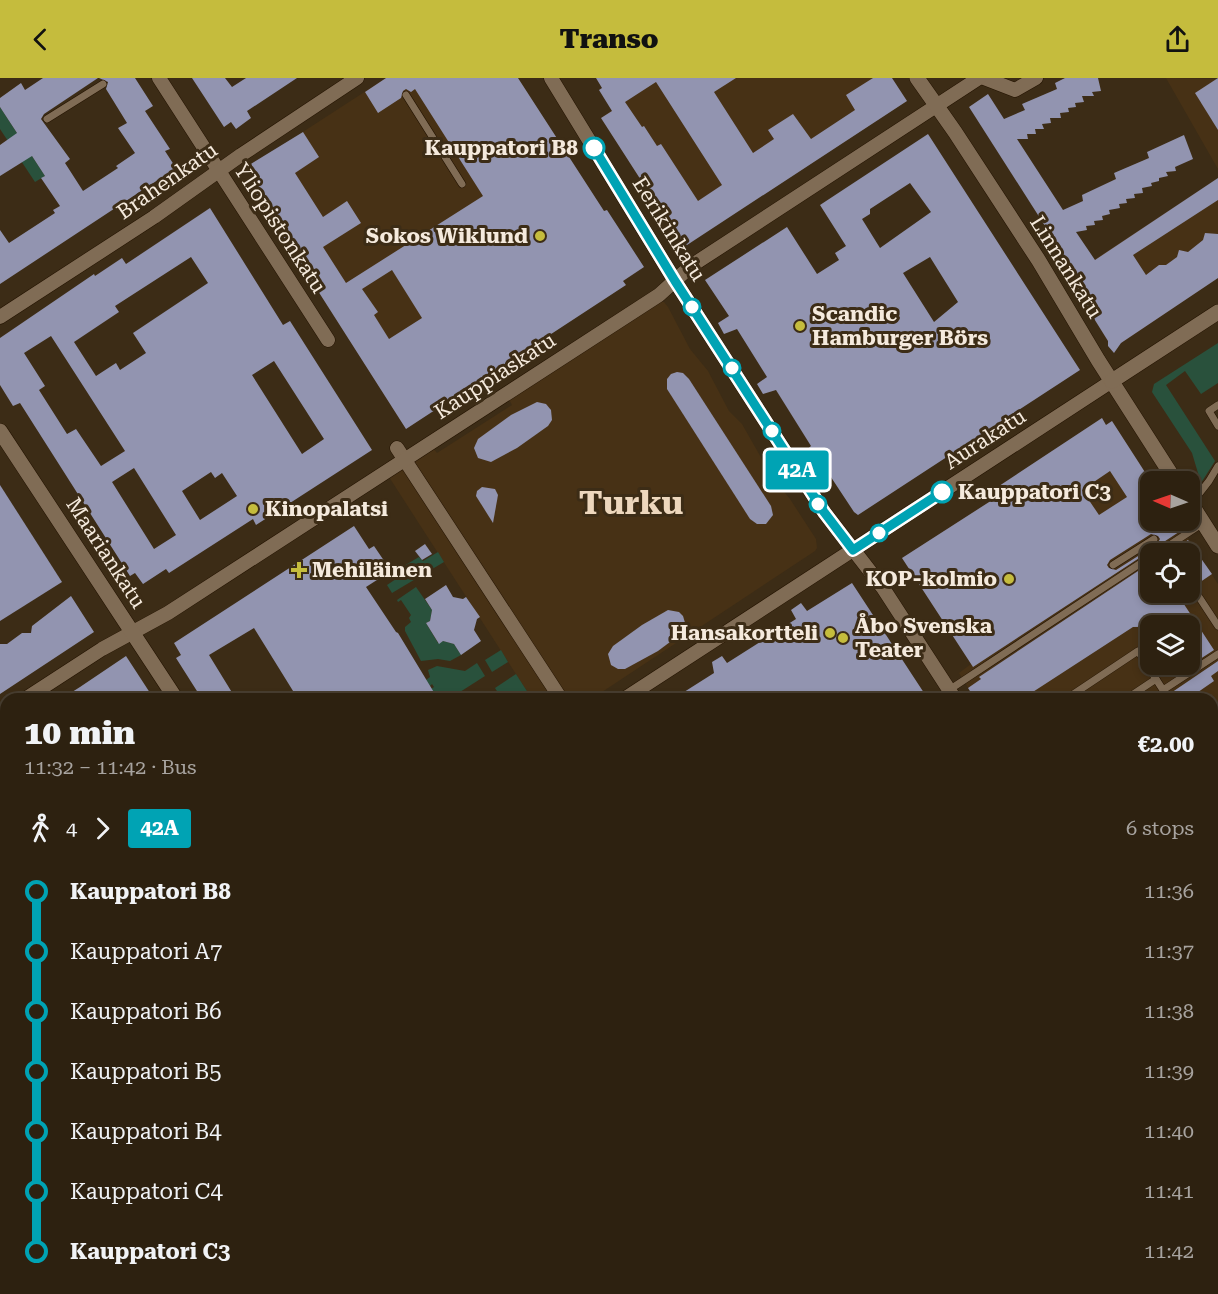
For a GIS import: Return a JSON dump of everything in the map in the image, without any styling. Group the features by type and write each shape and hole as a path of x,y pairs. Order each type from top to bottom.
{"main road":[{"name":"Linnankatu","path":"917,78 1039,261 1169,471"},
{"name":"Aurakatu","path":"1112,381 1218,312"},
{"name":"Maariankatu","path":"0,431 172,693"},
{"path":"1200,520 1218,546"}],"street":[{"name":"Yliopistonkatu","path":"159,78 328,340"},
{"name":"Brahenkatu","path":"0,317 139,227 357,78"},
{"name":"Eerikinkatu","path":"551,78 675,281 831,523 883,588 951,693"},
{"name":"Kauppiaskatu","path":"35,693 102,649 168,613 256,556 401,454 659,295 692,266 936,106 982,78 1015,90 1036,78"},
{"name":"Aurakatu","path":"633,693 820,569 853,550 1112,381"},
{"path":"401,454 557,693"}],"lane":[{"path":"47,119 103,84"},
{"path":"406,95 462,184"},
{"path":"1218,405 1209,411 1218,426"},
{"path":"1200,500 1218,466"},
{"path":"1166,543 1177,531"},
{"path":"1113,565 1154,539"},
{"path":"955,693 1140,564"},
{"path":"1200,599 1218,626"},
{"path":"1075,693 1138,651 1163,690 1218,654"},
{"path":"1135,693 1156,679"}],"shaded area":[{"path":"386,78 518,78 640,267 406,429 253,189 260,184 255,163"},
{"path":"599,78 892,78 907,101 686,245 682,244 601,118 612,110"},
{"path":"1166,78 1218,79 1218,169"},
{"path":"1218,178 1218,278 1120,344 1116,349 1109,347 1108,341 1068,277"},
{"path":"659,302 664,302 690,349 708,371 729,411 742,424 772,477 790,499 816,539 817,548 601,693 528,693 389,477 433,448 437,453 512,405 509,399"},
{"path":"1102,418 1106,425 1112,421 1144,471 1140,471 1140,531 1184,531 1191,543 1140,543 1140,603 1200,603 1200,556 1218,584 1218,693 971,693 959,673 971,664 902,558 1000,495 996,488"}],"green space":[{"path":"0,107 45,176 35,182 0,129"},
{"path":"1218,343 1218,383 1201,394 1185,371 1166,385 1215,461 1201,483 1200,471 1197,471 1192,453 1152,392 1154,384"},
{"path":"438,552 444,562 392,593 387,585 405,573 402,567 419,557 423,561"},
{"path":"416,587 432,610 430,621 426,623 438,643 443,641 454,644 461,655 450,661 438,659 421,661 405,631 405,627 411,622 409,618 411,615 401,600 398,602 397,600"},
{"path":"501,650 508,662 492,672 485,660"},
{"path":"477,663 485,676 458,693 434,693 431,689 434,687 432,684 430,686 426,680 430,677 428,670 437,666 465,671"},
{"path":"516,674 528,693 498,693 495,688"}],"building":[{"path":"43,78 98,78 44,114 41,119 70,159 65,163 83,191 118,168 116,166 135,153 118,128 127,123 106,89 108,82 99,78 135,78 153,106 145,111 170,149 165,151 176,168 0,284 0,230 9,243 55,213 53,210 60,206 41,178 45,176 32,156 0,176 0,145 17,133 0,107 0,98 21,83 25,90"},
{"path":"192,78 225,78 232,87 246,78 297,78 247,111 251,118 236,129 231,122 224,127"},
{"path":"386,78 518,78 604,211 607,210 644,267 623,281 626,285 406,429 253,189 258,185 246,167 303,132 319,157 295,173 323,217 347,201 361,223 323,247 346,283 483,196 415,89 411,92 406,89 401,98 378,113 365,92","holes":["392,270 422,318 389,339 374,315 378,312 362,289"]},
{"path":"596,78 736,78 714,92 753,153 774,139 768,130 793,114 811,139 855,110 846,95 873,78 892,78 907,101 684,247 601,118 612,111 599,90 602,88","holes":["656,82 722,185 698,201 661,144 657,146 625,102"]},
{"path":"1065,78 1098,78 1101,91 1092,92 1094,96 1082,96 1084,102 1075,103 1076,107 1068,108 1069,112 1060,113 1061,118 1050,118 1051,123 1042,124 1044,129 1035,129 1036,134 1027,134 1028,139 1017,139 1063,210 1083,201 1082,195 1116,179 1114,173 1149,158 1147,152 1184,135 1193,159 1175,167 1176,171 1166,172 1168,176 1151,183 1152,186 1142,188 1143,193 1134,194 1135,198 1126,199 1127,203 1119,204 1120,208 1109,210 1110,214 1102,216 1103,220 1094,221 1095,225 1086,226 1087,230 1076,232 1095,260 1218,178 1218,200 1133,255 1146,275 1159,265 1166,265 1177,257 1179,250 1188,252 1203,240 1205,233 1218,234 1218,278 1121,343 1114,353 1068,277 1075,273 969,107 988,94 1004,119 1025,110 1022,104 1057,89 1055,83"},
{"path":"1218,78 1218,130 1195,93"},
{"path":"928,134 1080,370 858,515 819,459 808,464 802,454 811,446 776,390 763,394 757,384 767,377 737,329 724,334 718,323 729,316 705,280 787,227 817,274 839,260 835,253 846,246 820,205","holes":["910,183 931,212 880,248 862,219 870,214 870,209","930,257 958,302 934,322 903,273"]},
{"path":"210,208 283,325 290,321 372,450 256,525 253,519 169,573 166,569 143,584 135,573 130,576 20,403 13,406 0,385 0,338 94,274 95,276 122,258 126,264","holes":["191,257 208,283 133,333 146,353 120,370 116,363 96,376 74,342 119,312 115,306","51,336 125,451 101,466 76,429 67,434 39,390 45,386 24,353","274,361 324,439 302,454 252,375","134,468 176,535 154,549 112,482","211,472 215,478 222,473 237,496 200,520 182,491"]},
{"path":"683,373 689,379 771,506 773,515 766,524 757,524 750,519 667,389 667,379 671,374"},
{"path":"537,402 546,404 551,410 552,420 548,426 517,448 491,462 478,458 474,448 478,439 511,415"},
{"path":"1102,418 1106,425 1112,421 1144,471 1140,471 1140,531 1180,531 1162,543 1158,543 1160,539 1158,536 1151,534 1110,560 1107,565 1116,570 1140,555 1140,558 973,667 902,558 1000,495 996,488","holes":["1110,471 1127,497 1099,515 1082,490"]},
{"path":"0,485 62,582 0,621"},
{"path":"482,487 495,489 498,495 493,523 476,496 477,491"},
{"path":"354,526 369,549 374,546 391,571 366,587 398,633 434,693 294,693 254,628 209,655 232,693 198,693 176,658 181,655 174,643"},
{"path":"425,544 432,554 422,560 415,551"},
{"path":"1200,557 1212,574 1200,582"},
{"path":"1140,570 1140,603 1183,603 1191,615 1140,615 1140,627 1133,627 1031,693 971,693 968,688 981,679 979,677"},
{"name":"Hansakortteli","path":"852,583 924,693 682,693 714,673 712,662 722,656 727,663 796,619 791,610 801,603 807,611"},
{"path":"446,585 453,597 463,599 466,597 480,617 477,619 474,630 481,641 461,655 454,644 443,641 439,644 426,623 430,621 432,610 425,599"},
{"path":"71,596 94,632 0,693 0,644 7,644 22,633 31,633 32,626"},
{"path":"668,610 679,612 683,616 686,626 682,633 658,651 625,669 618,669 611,665 608,654 613,646"},
{"path":"1200,629 1214,650 1200,659"},
{"path":"126,656 150,693 70,693"},
{"path":"1218,661 1218,671 1211,676 1214,681 1197,693 1171,693"}],"bus line":[{"name":"42A","path":"594,148 675,281 824,512 853,550 942,492"}],"place":[{"name":"Kauppatori B8","path":"594,148"},
{"name":"Sokos Wiklund","path":"540,236"},
{"name":"Scandic Hamburger Börs","path":"800,326"},
{"name":"Kauppatori C3","path":"942,492"},
{"name":"Kinopalatsi","path":"253,509"},
{"name":"Mehiläinen","path":"299,570"},
{"name":"KOP-kolmio","path":"1009,579"},
{"name":"Hansakortteli","path":"830,633"},
{"name":"Åbo Svenska Teater","path":"843,638"}],"district":[{"name":"Turku","path":"631,502"}]}
